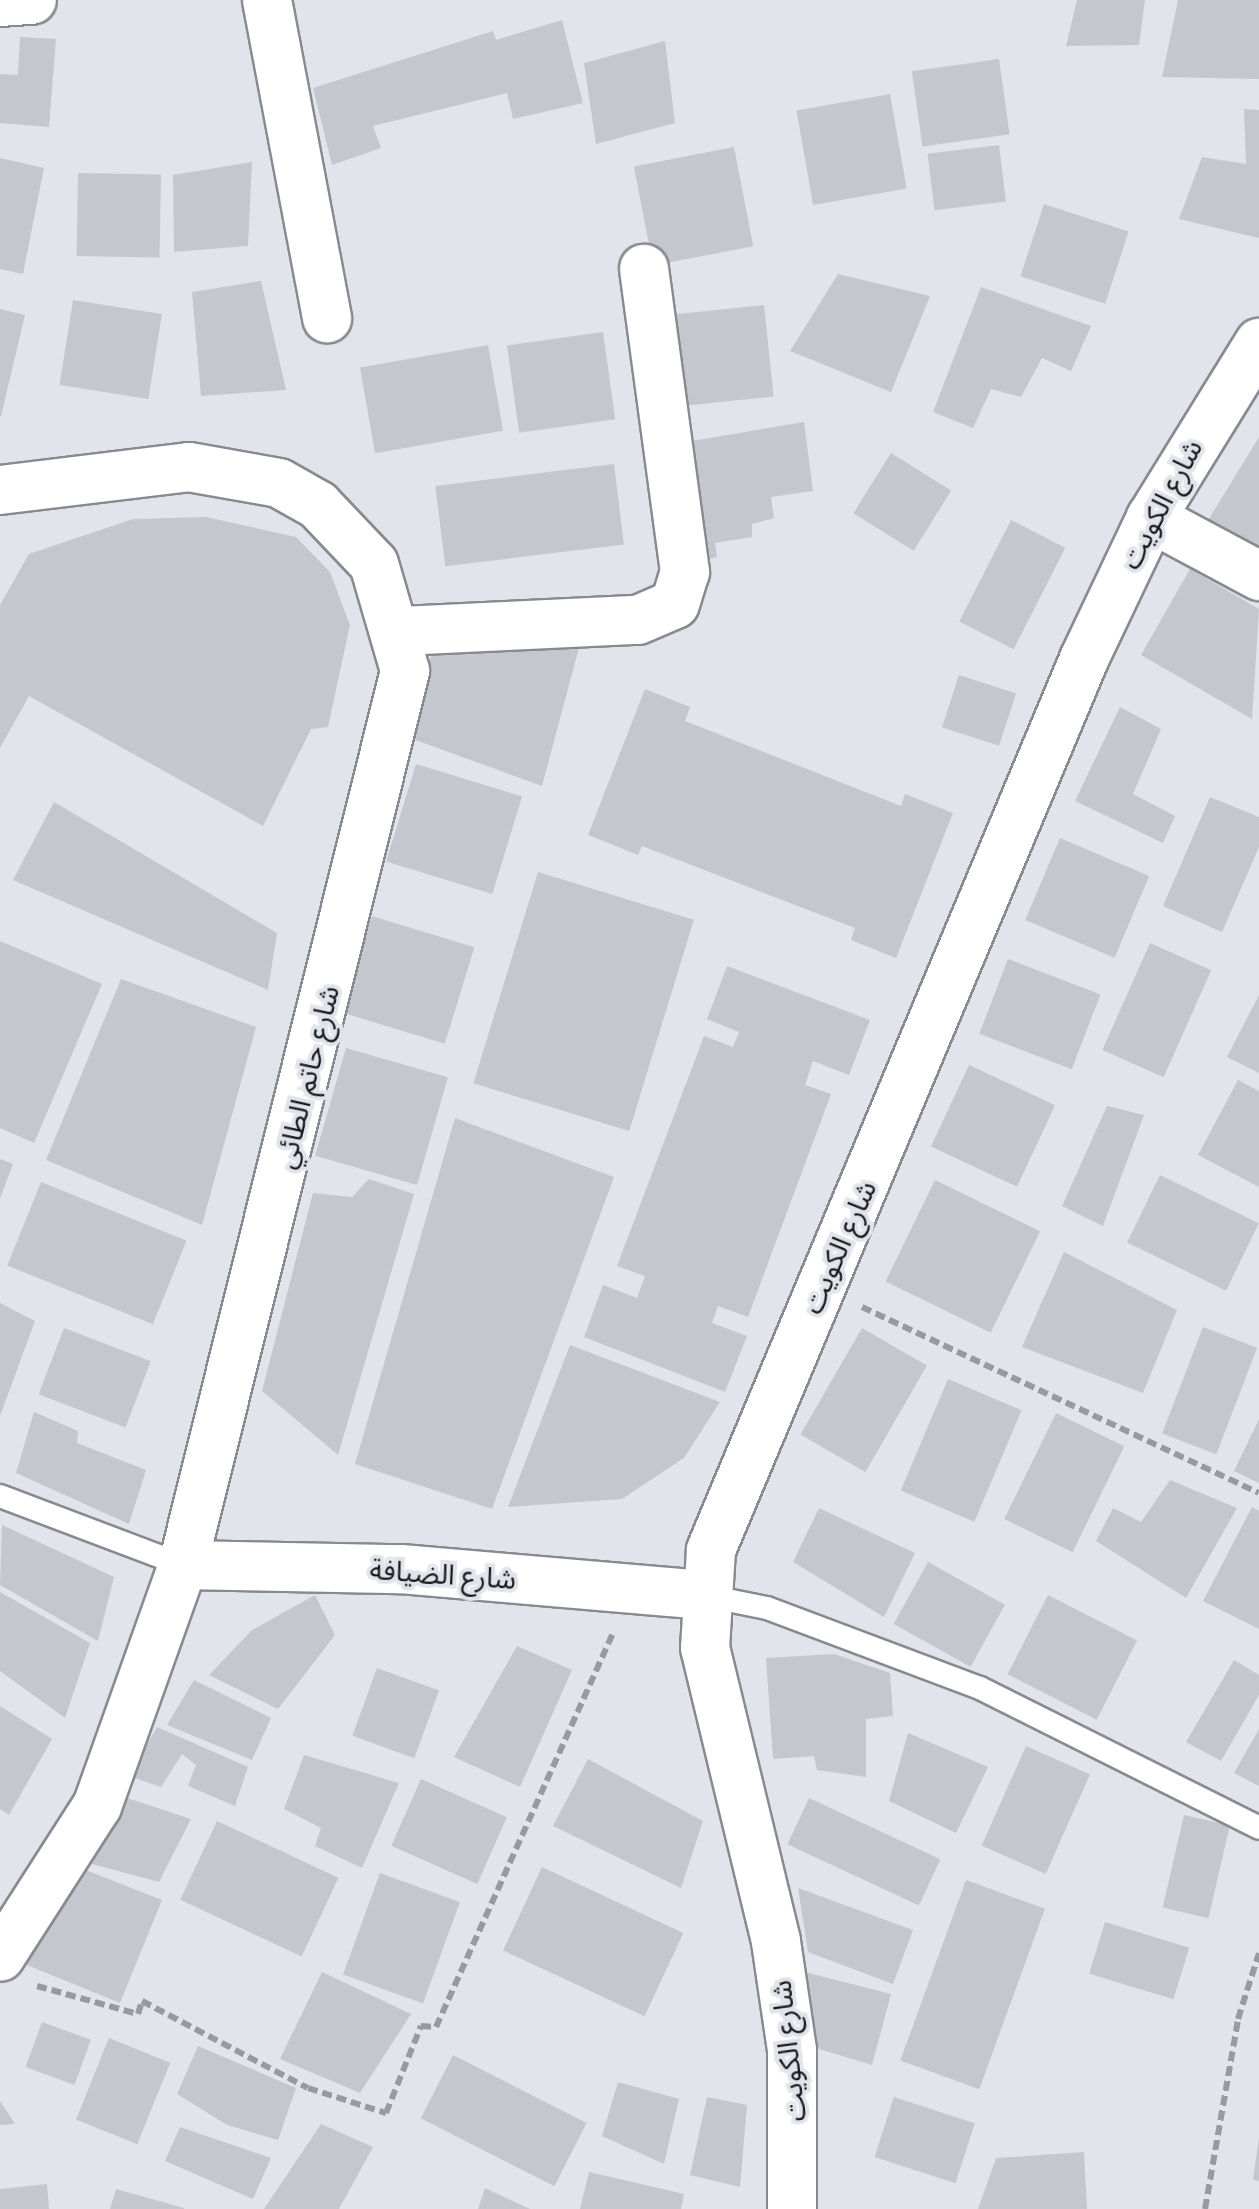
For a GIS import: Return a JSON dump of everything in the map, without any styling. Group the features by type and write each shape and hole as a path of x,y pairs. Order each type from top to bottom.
{"street":[{"path":"0,2 32,0"},
{"path":"266,0 326,318"},
{"path":"401,631 638,620 675,604 686,572 644,270"},
{"name":"شارع الكويت","path":"792,2209 796,2107 787,2014 706,1648 702,1595 731,1489 1151,518 1259,343"},
{"name":"شارع حاتم الطائي","path":"0,490 189,467 278,483 352,535 401,631 402,710 183,1565 97,1806 9,1969"},
{"path":"1151,518 1259,576"},
{"name":"شارع الضيافة","path":"183,1565 400,1569 702,1595"}],"lane":[{"path":"0,1496 183,1565"},
{"path":"702,1595 766,1608 980,1688 1259,1828"}],"path":[{"path":"856,1304 1259,1493"},
{"path":"9,1969 138,2014 142,2001 308,2088 386,2113 421,2026 436,2028 542,1802 632,1588"},
{"path":"1205,2209 1238,2019 1259,1953"}],"building":[{"path":"1077,0 1145,0 1139,45 1066,46"},
{"path":"1178,0 1259,0 1259,79 1162,77"},
{"path":"562,20 583,103 513,119 507,93 373,126 381,148 332,165 313,88 493,31 496,40"},
{"path":"20,37 56,39 49,127 0,123 0,74 18,75"},
{"path":"665,41 675,123 596,144 584,63"},
{"path":"999,59 1010,134 922,147 912,71"},
{"path":"890,94 907,189 813,205 796,110"},
{"path":"1244,109 1259,110 1259,238 1179,219 1202,157 1246,164"},
{"path":"999,145 1006,202 934,210 928,154"},
{"path":"734,147 753,246 653,266 634,166"},
{"path":"0,158 44,168 23,274 0,269"},
{"path":"252,162 248,246 174,252 173,175"},
{"path":"78,173 161,174 160,257 77,256"},
{"path":"1044,204 1129,232 1105,304 1021,276"},
{"path":"838,274 930,296 891,392 790,351"},
{"path":"261,281 286,390 201,396 192,292"},
{"path":"981,287 1091,326 1071,371 1042,358 1021,397 991,389 973,428 933,412"},
{"path":"73,300 162,314 148,399 60,385"},
{"path":"764,305 774,396 670,407 661,316"},
{"path":"0,309 25,315 1,416 0,416"},
{"path":"603,332 615,419 519,433 507,345"},
{"path":"488,345 503,431 375,453 360,368"},
{"path":"804,422 813,491 771,497 774,518 752,524 752,537 715,543 717,557 701,561 680,443"},
{"path":"1259,437 1259,560 1204,527"},
{"path":"891,453 951,491 914,551 853,513"},
{"path":"614,464 624,544 445,566 435,486"},
{"path":"206,517 296,537 330,572 350,625 328,727 311,729 263,826 29,696 0,748 0,605 29,554 133,519"},
{"path":"1011,520 1065,548 1014,649 959,622"},
{"path":"1190,569 1259,609 1252,719 1141,655"},
{"path":"580,644 542,786 410,738 432,653"},
{"path":"959,675 1016,694 999,746 942,727"},
{"path":"645,689 690,707 685,721 901,806 905,794 953,813 896,958 851,940 855,928 642,846 638,855 588,835"},
{"path":"1120,707 1161,729 1133,794 1175,816 1163,843 1075,801"},
{"path":"416,764 522,796 492,894 386,862"},
{"path":"1210,797 1259,817 1259,847 1222,932 1163,906"},
{"path":"54,802 277,933 268,990 13,880"},
{"path":"1060,838 1149,876 1115,958 1025,920"},
{"path":"538,872 694,920 629,1131 473,1083"},
{"path":"372,916 474,947 445,1044 342,1013"},
{"path":"0,941 102,984 34,1143 0,1128"},
{"path":"1150,943 1211,970 1164,1077 1102,1050"},
{"path":"1008,959 1100,994 1072,1069 979,1034"},
{"path":"727,966 870,1020 849,1075 813,1061 805,1085 831,1094 748,1317 718,1306 712,1323 747,1336 725,1392 584,1337 603,1285 637,1298 645,1276 617,1266 704,1036 733,1047 739,1032 707,1019"},
{"path":"121,979 256,1027 202,1225 46,1160"},
{"path":"1259,995 1259,1073 1227,1057"},
{"path":"346,1048 448,1077 417,1185 315,1156"},
{"path":"969,1065 1055,1105 1017,1187 931,1147"},
{"path":"1238,1080 1259,1091 1259,1187 1198,1155"},
{"path":"1107,1106 1144,1115 1103,1226 1062,1206"},
{"path":"455,1118 614,1177 492,1509 355,1464"},
{"path":"0,1159 13,1164 0,1198"},
{"path":"1160,1175 1259,1223 1226,1291 1127,1242"},
{"path":"369,1179 414,1194 338,1455 262,1391 313,1193 352,1197"},
{"path":"935,1180 1040,1231 991,1333 885,1282"},
{"path":"41,1182 187,1241 153,1324 7,1265"},
{"path":"1064,1252 1177,1310 1143,1393 1022,1347"},
{"path":"0,1303 35,1321 0,1416"},
{"path":"1203,1327 1257,1348 1216,1454 1162,1433"},
{"path":"64,1328 151,1361 125,1428 39,1394"},
{"path":"862,1328 927,1366 865,1472 800,1435"},
{"path":"570,1345 720,1402 684,1458 622,1499 508,1507"},
{"path":"948,1379 1022,1410 974,1522 901,1490"},
{"path":"34,1412 78,1431 77,1443 146,1470 129,1524 16,1473"},
{"path":"1056,1413 1124,1446 1073,1552 1004,1519"},
{"path":"1259,1419 1259,1483 1234,1471"},
{"path":"1170,1480 1237,1508 1186,1598 1096,1541 1113,1508 1141,1522"},
{"path":"1252,1507 1259,1511 1259,1629 1203,1601"},
{"path":"819,1508 915,1553 884,1617 793,1562"},
{"path":"2,1525 114,1577 98,1641 0,1585"},
{"path":"928,1562 1005,1605 971,1667 894,1624"},
{"path":"0,1592 90,1643 65,1718 0,1671"},
{"path":"315,1595 335,1635 278,1709 209,1675 252,1630"},
{"path":"1048,1595 1137,1640 1097,1720 1008,1674"},
{"path":"517,1646 572,1670 520,1787 454,1757"},
{"path":"834,1654 890,1673 893,1716 866,1719 866,1777 817,1770 814,1756 773,1759 766,1658"},
{"path":"1234,1660 1259,1675 1259,1695 1221,1761 1186,1742"},
{"path":"377,1668 439,1691 414,1758 352,1736"},
{"path":"194,1680 271,1718 252,1760 167,1725"},
{"path":"0,1706 52,1739 9,1815 0,1809"},
{"path":"157,1727 248,1767 235,1806 188,1786 196,1765 182,1754 161,1787 129,1776"},
{"path":"1259,1729 1259,1786 1234,1773"},
{"path":"908,1733 988,1767 956,1833 889,1801"},
{"path":"1026,1746 1090,1774 1046,1874 982,1846"},
{"path":"304,1755 399,1783 362,1868 315,1846 321,1828 284,1809"},
{"path":"588,1759 703,1821 681,1888 553,1826"},
{"path":"421,1779 507,1817 477,1884 391,1846"},
{"path":"115,1794 191,1819 159,1882 81,1861"},
{"path":"809,1798 940,1859 919,1906 787,1844"},
{"path":"1184,1815 1230,1826 1208,1918 1163,1908"},
{"path":"217,1821 338,1878 302,1956 180,1900"},
{"path":"78,1867 162,1900 120,2003 17,1961"},
{"path":"542,1867 683,1933 645,2016 503,1950"},
{"path":"380,1873 460,1902 423,2004 343,1974"},
{"path":"966,1880 1045,1909 979,2089 900,2060"},
{"path":"798,1888 913,1930 893,1984 808,1952"},
{"path":"1105,1922 1189,1948 1173,1999 1089,1974"},
{"path":"322,1972 411,2014 360,2093 280,2059"},
{"path":"805,1972 891,1994 872,2065 803,2044"},
{"path":"42,2022 91,2040 74,2085 26,2067"},
{"path":"109,2038 170,2063 137,2144 76,2120"},
{"path":"198,2046 296,2088 278,2140 227,2125 177,2094"},
{"path":"453,2055 587,2123 554,2186 421,2118"},
{"path":"618,2082 679,2099 664,2164 602,2136"},
{"path":"707,2097 747,2105 740,2187 690,2175"},
{"path":"894,2097 975,2123 955,2183 875,2157"},
{"path":"0,2101 15,2124 0,2125"},
{"path":"321,2124 373,2147 339,2209 264,2209"},
{"path":"180,2127 271,2158 253,2199 165,2161"},
{"path":"1259,2137 1259,2181 1253,2180"},
{"path":"1084,2152 1087,2209 978,2209 996,2158"},
{"path":"589,2172 684,2194 681,2209 580,2209"},
{"path":"47,2184 49,2209 0,2209 0,2189"},
{"path":"485,2188 530,2209 478,2209"},
{"path":"116,2189 184,2208 184,2209 110,2209"}]}
